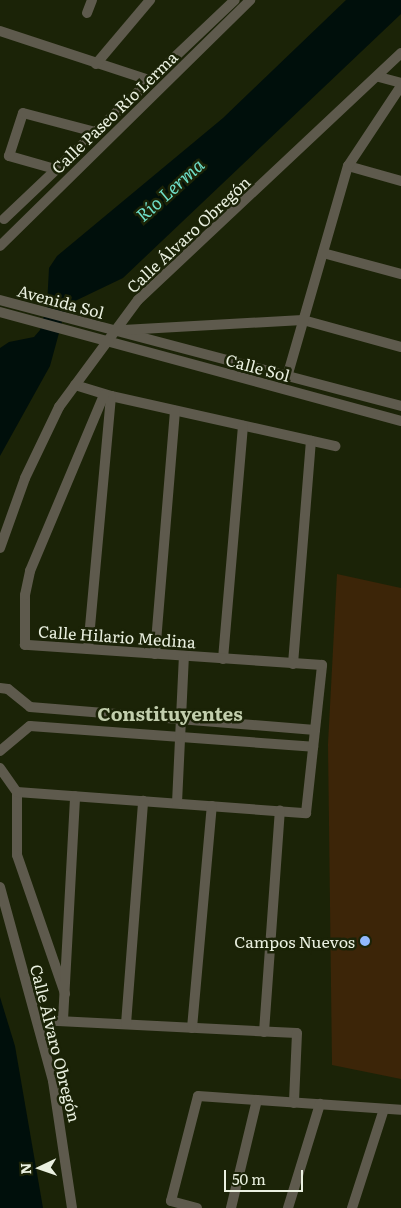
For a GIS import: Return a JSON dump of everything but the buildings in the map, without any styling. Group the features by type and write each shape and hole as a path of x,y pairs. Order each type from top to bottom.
{"street":[{"path":"87,13 92,0"},
{"path":"5,219 55,169 152,81 235,0"},
{"name":"Calle Paseo Río Lerma","path":"0,246 250,0"},
{"path":"96,64 148,1"},
{"path":"0,31 152,81"},
{"name":"Calle Álvaro Obregón","path":"0,548 25,478 59,407 138,300 379,77 401,53"},
{"path":"287,377 348,166 401,84 379,77"},
{"path":"55,169 9,156 23,113 95,132"},
{"path":"348,166 401,181"},
{"path":"323,253 401,274"},
{"name":"Avenida Sol","path":"0,300 114,331"},
{"name":"Avenida Sol","path":"0,312 95,336 107,341"},
{"path":"114,331 303,320 401,347"},
{"name":"Calle Sol","path":"114,331 401,406"},
{"name":"Calle Sol","path":"107,341 401,420"},
{"path":"75,386 107,396 335,446"},
{"path":"88,649 107,396"},
{"name":"Calle Hilario Medina","path":"107,396 30,570 25,595 25,645 322,666 315,730"},
{"path":"155,654 175,411"},
{"path":"223,659 243,426"},
{"path":"293,664 311,441"},
{"path":"177,803 184,656"},
{"path":"0,688 8,689 30,708 315,730 306,813 17,792"},
{"path":"30,708 30,726"},
{"path":"0,751 30,726 313,747"},
{"path":"0,768 17,792 17,854 65,994"},
{"path":"63,1020 75,796"},
{"path":"126,1024 143,801"},
{"path":"192,1028 212,806"},
{"path":"264,1032 280,811"},
{"name":"Calle Álvaro Obregón","path":"0,887 38,1020 63,1136 72,1208"},
{"path":"38,1020 297,1033 294,1103"},
{"path":"197,1208 171,1201 198,1096 401,1110"},
{"path":"231,1208 257,1100"},
{"path":"288,1208 320,1104"},
{"path":"352,1208 384,1109"}],"shaded area":[{"name":"Campos Nuevos","path":"337,574 401,588 401,1079 332,1065 328,744"}],"water":[{"name":"Río Lerma","path":"346,0 401,0 401,14 123,278 75,301 65,311 50,366 0,456 0,348 9,342 34,337 40,330 47,305 49,268 57,256 223,118"},
{"path":"0,997 15,1046 43,1208 0,1208"}],"place":[{"name":"Campos Nuevos","path":"365,941"}],"district":[{"name":"Constituyentes","path":"170,714"}]}
